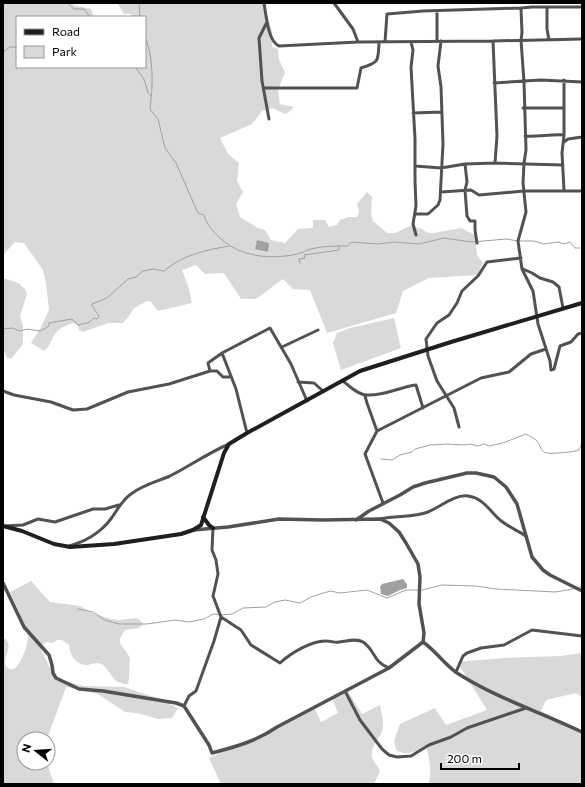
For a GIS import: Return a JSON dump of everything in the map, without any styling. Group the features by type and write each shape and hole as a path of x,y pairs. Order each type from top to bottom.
{"main road":[{"path":"3,526 22,531 54,544 66,546 114,544 181,534 193,530 201,525 220,463 229,444 247,433 323,391 375,366 582,303"},
{"path":"203,517 213,528"}],"street":[{"path":"264,3 267,22 273,42 275,45 279,46 358,42 582,39"},
{"path":"334,3 353,29 358,42"},
{"path":"385,42 387,14 547,7 582,8"},
{"path":"547,7 547,29 549,40"},
{"path":"522,8 521,40 526,150 524,163 526,212 518,241 522,269 533,291 537,316 550,361 550,369 554,370 560,346 571,342 578,334 582,333"},
{"path":"436,41 438,11"},
{"path":"267,22 259,38 269,119"},
{"path":"416,214 428,214 438,205 441,192 443,144 441,86 438,66 441,41"},
{"path":"493,41 497,136 495,163"},
{"path":"264,88 357,88 361,68 374,64 378,58 379,42"},
{"path":"411,42 413,50 411,67 415,139 416,214 413,224 416,235"},
{"path":"494,83 564,80 582,82"},
{"path":"564,80 564,190"},
{"path":"524,108 564,108"},
{"path":"413,113 441,112"},
{"path":"525,136 540,137 554,134 564,135"},
{"path":"564,142 568,139 582,136"},
{"path":"415,166 441,168 465,164 495,163 563,165"},
{"path":"465,164 467,216 470,221 475,221 477,243"},
{"path":"441,192 471,190 479,195 524,191 582,191"},
{"path":"459,427 454,408 437,381 427,350 426,339 437,323 449,315 457,303 462,291 478,276 487,262 521,258"},
{"path":"522,269 540,278 554,282 559,287 563,308"},
{"path":"210,371 208,363 222,353 270,328 291,364 307,401"},
{"path":"282,347 318,330"},
{"path":"383,503 365,454 377,431 482,378 509,372 531,354 546,349"},
{"path":"222,353 236,388 247,433"},
{"path":"3,391 52,402 73,410 87,409 128,392 169,384 210,371 217,371 223,377 231,377"},
{"path":"343,381 350,388 365,396 396,390 416,384 423,408"},
{"path":"298,382 314,383 323,391"},
{"path":"365,396 377,431"},
{"path":"66,546 82,542 99,530 109,522 119,505 143,486 169,476 229,444"},
{"path":"356,520 413,487 431,481 467,473 490,476 500,481 516,501 532,557 543,570 557,579 582,591"},
{"path":"193,530 228,527 279,519 356,520 380,519 390,516 417,515 429,512 448,501 469,496 481,501 500,520 526,536"},
{"path":"3,526 23,525 38,519 55,522 93,509 106,509 119,505"},
{"path":"3,583 24,627 49,655 53,673 56,678 79,689 176,703 184,706 209,744 212,753 252,742 389,668 423,642 424,633 419,604 420,577 418,564 399,532 389,523 380,519"},
{"path":"213,528 212,550 216,560 218,574 213,596 221,617 241,630 251,646 280,663 293,652 315,643 327,641 336,643 354,640 362,641 369,647 378,662 389,668"},
{"path":"184,706 189,696 196,691 214,642 221,617"},
{"path":"456,672 463,656 467,653 481,648 504,645 532,630 582,636"},
{"path":"423,642 432,648 456,672 492,693 582,732"},
{"path":"345,692 360,720 382,749 389,755 397,757 411,756 429,745 451,737 467,728 526,708"}],"green space":[{"path":"3,3 72,3 73,5 91,9 94,16 16,16 16,68 146,68 146,16 132,16 131,14 124,14 117,3 268,3 265,7 272,32 272,47 278,49 279,60 285,72 278,90 280,104 294,107 285,114 273,108 262,111 252,124 220,138 228,154 239,163 237,181 243,192 236,204 240,217 258,228 265,230 271,240 285,243 298,229 313,228 313,220 325,220 329,227 337,225 340,220 348,217 357,217 359,211 357,204 367,192 372,197 371,215 373,221 387,233 395,233 410,226 422,229 428,233 461,228 475,235 477,255 483,263 477,275 429,278 403,291 396,313 327,333 310,290 293,289 283,279 256,299 241,299 224,273 205,274 196,265 182,270 192,303 158,311 151,302 147,301 134,308 123,323 108,323 83,332 79,330 78,326 74,323 57,332 44,351 31,343 49,310 43,270 24,243 15,242 3,255"},
{"path":"3,278 18,283 25,289 27,294 20,316 23,326 23,344 11,359 7,358 3,348"},
{"path":"394,318 401,348 341,370 333,343 337,333 350,328"},
{"path":"31,581 50,602 80,606 92,613 111,619 120,620 136,618 140,620 143,624 139,628 125,630 120,639 121,645 130,658 128,684 123,684 113,678 102,664 97,663 86,665 78,663 70,652 69,645 62,640 57,640 53,643 46,642 42,645 41,649 55,679 84,686 124,687 160,699 178,708 172,718 158,719 137,713 125,712 98,694 66,687 50,731 16,731 16,771 50,771 54,784 3,784 3,639 6,639 9,647 5,664 11,669 15,668 19,664 25,651 28,639 22,619 10,592"},
{"path":"582,653 582,697 576,693 546,700 541,711 582,731 582,784 428,784 430,776 430,762 427,748 408,753 396,750 394,741 400,724 435,708 446,725 487,710 457,662 504,658 561,656"},
{"path":"347,690 362,714 380,705 383,727 381,734 374,745 372,757 380,771 374,784 221,784 209,758 262,735 314,707 321,722 338,713 332,698"}],"shaded area":[{"path":"257,240 269,243 268,252 255,249"},
{"path":"403,579 407,584 407,588 388,596 381,594 380,587 382,584"}],"waterway":[{"path":"67,3 74,9 84,9 89,16"},
{"path":"139,3 140,16"},
{"path":"146,39 150,54 152,72 150,109 158,119 165,148 176,163 198,213 204,215 212,230 219,237 236,249 246,253 266,257 277,257 297,254 320,247 348,246 351,242 378,244 394,242 419,244 444,238 472,242 506,239 534,241 544,244 558,242 564,244 570,242 575,248 582,248"},
{"path":"3,52 10,47 16,47"},
{"path":"136,68 144,79 148,93 151,96"},
{"path":"3,329 12,328 20,331 27,329 40,331 49,326 49,323 72,319 78,325 90,322 94,318 97,319 99,317 92,304 107,298 128,279 136,277 143,271 153,269 164,271 171,265 186,257 203,251 229,246"},
{"path":"300,263 299,259 305,258 304,255 339,250 339,246"},
{"path":"381,459 392,460 400,455 412,452 415,449 430,445 470,444 478,446 484,444 489,446 503,443 526,434 537,441 542,450 546,453 576,451 579,450 582,443"},
{"path":"422,590 442,585 555,592 573,589"},
{"path":"578,588 582,586"},
{"path":"78,609 93,612 105,620 119,624 147,624 175,620 189,622 204,619 213,614 232,614 243,608 266,607 275,602 285,600 300,603 311,597 330,591 340,593 367,590 387,598 406,590 418,590"}]}
